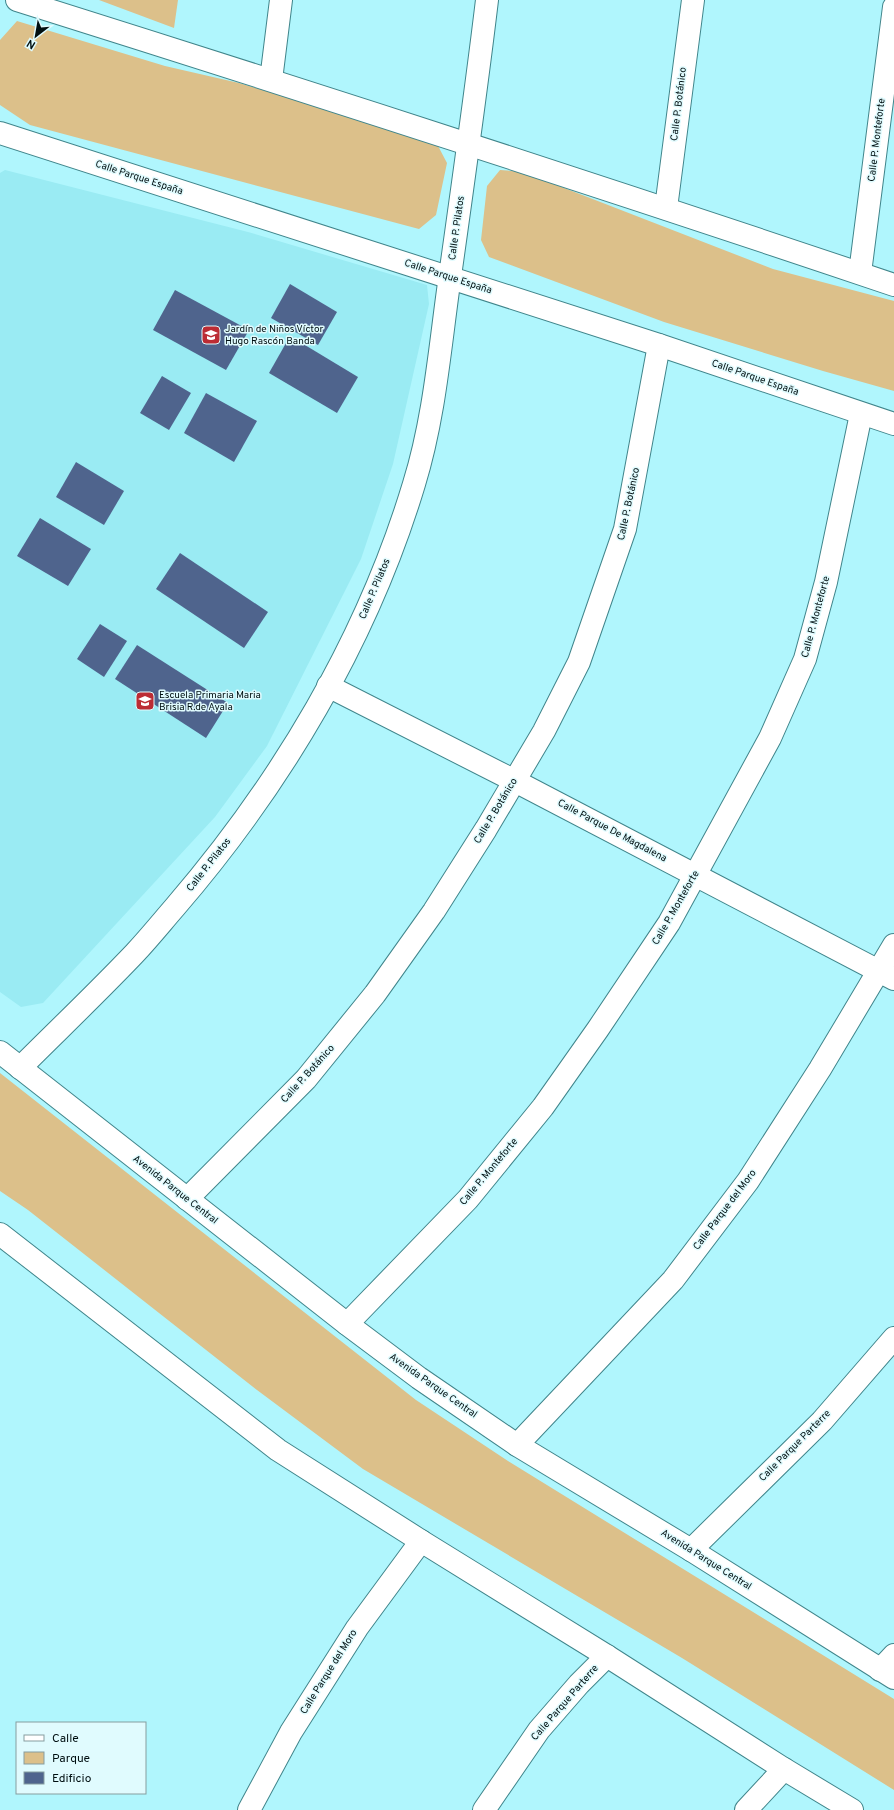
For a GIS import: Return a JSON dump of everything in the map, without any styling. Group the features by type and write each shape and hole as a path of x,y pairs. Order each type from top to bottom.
{"street":[{"path":"17,0 271,80 666,208 894,285"},
{"path":"271,80 281,0"},
{"name":"Calle P. Pilatos","path":"20,1068 137,951 207,870 259,800 308,723 352,642 376,590 399,531 415,481 435,390 469,145 487,0"},
{"name":"Calle P. Botánico","path":"666,208 693,0"},
{"name":"Calle P. Monteforte","path":"860,273 894,7"},
{"name":"Calle Parque España","path":"0,133 659,345 894,424"},
{"name":"Calle P. Botánico","path":"188,1199 306,1079 375,994 434,911 544,731 579,662 625,529 659,345"},
{"name":"Calle P. Monteforte","path":"347,1324 468,1199 543,1107 669,924 770,738 805,659 826,582 861,414"},
{"name":"Calle Parque De Magdalena","path":"328,686 515,780 886,975"},
{"name":"Calle Parque del Moro","path":"517,1446 673,1280 748,1180 820,1070 886,975 894,945"},
{"name":"Avenida Parque Central","path":"0,1052 347,1324 419,1378 517,1446 889,1668"},
{"path":"0,1234 278,1450 784,1769 852,1810"},
{"name":"Calle Parque Parterre","path":"691,1550 822,1421 894,1338"},
{"name":"Calle Parque del Moro","path":"249,1810 291,1732 357,1628 421,1541"},
{"name":"Calle Parque Parterre","path":"484,1810 539,1730 579,1684 607,1656"},
{"path":"746,1810 784,1769"}],"shaded area":[{"path":"5,170 248,232 427,285 429,304 393,464 361,559 267,746 215,817 43,1003 21,1007 0,992 0,173"}],"green space":[{"path":"99,0 178,0 174,28"},
{"path":"17,21 165,66 239,83 376,123 437,144 447,163 436,215 419,229 30,125 0,105 0,40"},
{"path":"500,170 523,172 773,269 894,301 894,391 823,371 664,322 489,257 481,240 487,186"},
{"path":"0,1073 416,1400 508,1461 894,1699 894,1790 682,1658 363,1469 257,1390 28,1210 0,1191"}],"building":[{"path":"290,284 337,312 318,345 271,318"},
{"path":"175,290 249,330 226,370 153,330"},
{"path":"290,336 358,377 337,413 269,373"},
{"path":"162,376 191,393 169,430 140,413"},
{"path":"206,393 257,421 234,462 184,433"},
{"path":"76,462 124,491 104,525 56,497"},
{"path":"40,518 91,549 68,586 17,556"},
{"path":"180,553 268,612 244,648 156,589"},
{"path":"100,624 127,641 104,677 77,659"},
{"path":"137,645 228,703 206,738 115,679"}],"place":[{"name":"Jardín de Niños Víctor Hugo Rascón Banda","path":"211,335"},
{"name":"Escuela Primaria Maria Brisia R.de Ayala","path":"145,701"}]}
